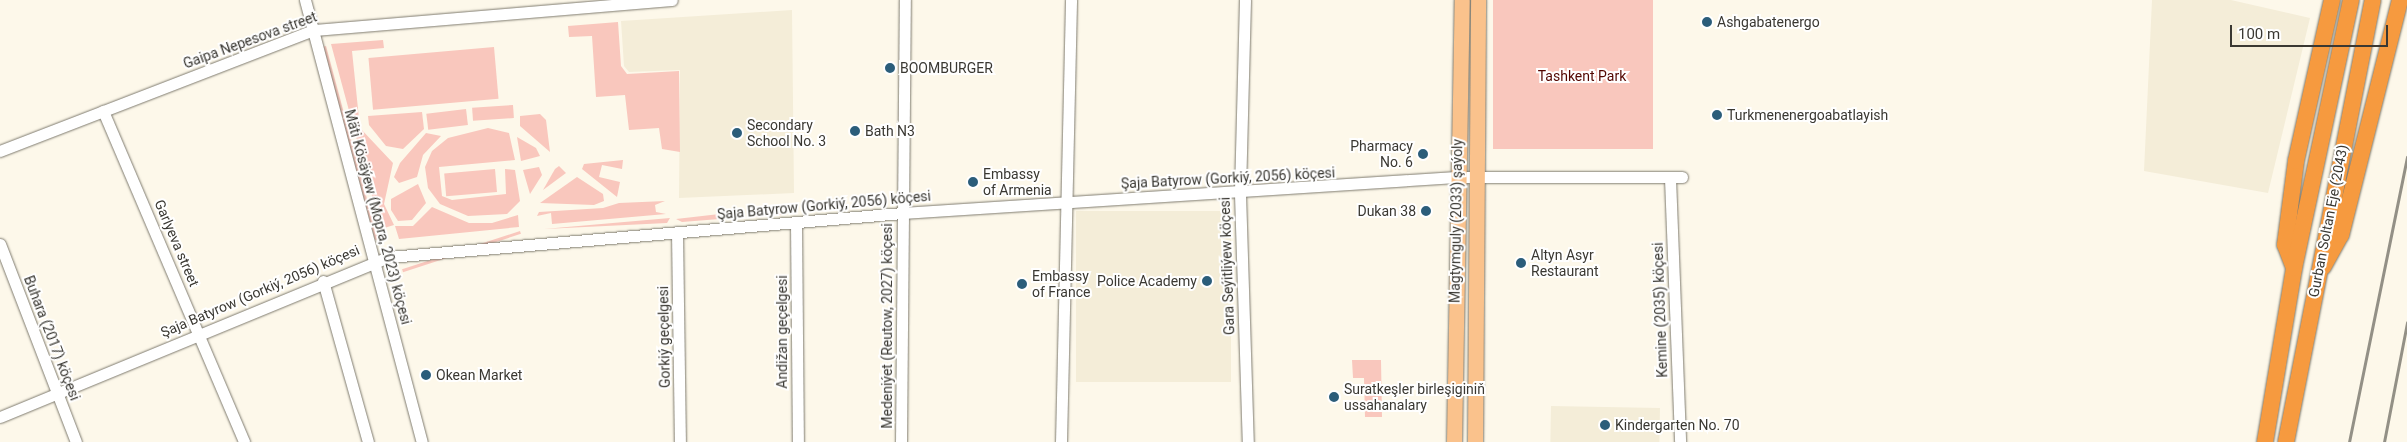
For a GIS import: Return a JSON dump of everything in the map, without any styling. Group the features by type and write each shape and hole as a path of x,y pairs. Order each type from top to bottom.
{"highway":[{"path":"2294,268 2285,245 2296,161 2332,0"},
{"name":"Gurban Soltan Eje (2043)","path":"2265,442 2294,268 2351,0"},
{"name":"Gurban Soltan Eje (2043)","path":"2286,442 2321,251 2373,0"},
{"path":"2316,280 2340,235 2400,0"}],"main road":[{"name":"Magtymguly (2033) şaýoly","path":"1454,442 1456,177 1462,0"},
{"name":"Magtymguly (2033) şaýoly","path":"1475,442 1474,176 1478,0"}],"street":[{"name":"Mäti Kösäýew (Mopra, 2023) köçesi","path":"305,0 374,260 419,441"},
{"name":"Gaipa Nepesova street","path":"0,151 314,30 672,0"},
{"name":"Medeniýet (Reutow, 2027) köçesi","path":"901,442 905,0"},
{"path":"1061,442 1064,202 1071,0"},
{"name":"Gara Seýitliýew köçesi","path":"1244,0 1240,194 1248,442"},
{"name":"Garlyeva street","path":"103,111 244,442"},
{"name":"Şaja Batyrow (Gorkiý, 2056) köçesi","path":"0,416 374,260 902,213 1064,202 1240,194 1456,177 1676,177"},
{"name":"Kemine (2035) köçesi","path":"1676,177 1680,442"},
{"name":"Andižan geçelgesi","path":"796,222 798,442"},
{"name":"Gorkiý geçelgesi","path":"677,232 680,442"},
{"name":"Buhara (2017) köçesi","path":"0,244 76,442"},
{"path":"323,281 368,442"}],"shaded area":[{"path":"2152,0 2231,0 2310,18 2268,193 2144,171"},
{"name":"Secondary School No. 3","path":"792,10 794,193 679,198 680,70 629,72 624,66 621,21"},
{"path":"1076,211 1231,211 1231,382 1076,382"},
{"name":"Kindergarten No. 70","path":"1551,406 1660,408 1659,442 1550,442"}],"green space":[{"name":"Tashkent Park","path":"1493,0 1653,0 1653,149 1493,149"},
{"path":"618,22 621,66 627,74 679,71 680,152 662,149 659,128 629,130 625,95 596,97 592,36 569,37 568,26"},
{"path":"383,40 384,48 352,51 360,128 393,163 384,204 394,225 381,229 331,44"},
{"path":"326,46 378,239 375,240 323,47"},
{"path":"494,47 499,99 373,110 368,58"},
{"path":"513,105 514,118 473,121 472,108"},
{"path":"466,109 468,125 428,130 426,114"},
{"path":"422,112 424,129 403,149 386,146 369,125 368,116"},
{"path":"540,114 546,120 550,152 520,126 520,116"},
{"path":"488,128 509,133 515,160 439,167 442,196 452,200 506,194 505,169 515,170 520,201 507,214 468,216 440,204 428,188 425,167 432,151 448,138"},
{"path":"426,133 441,136 423,155 417,177 399,183 394,177 400,163"},
{"path":"517,137 536,148 540,156 521,161"},
{"path":"623,160 622,169 602,165 599,177 620,182 617,197 582,169 584,164"},
{"path":"559,166 566,173 543,190 555,169"},
{"path":"539,167 542,175 530,194 523,170"},
{"path":"495,169 497,192 446,196 444,173"},
{"path":"577,177 603,194 604,201 594,205 540,203"},
{"path":"418,184 426,203 412,220 398,221 391,210 391,199"},
{"path":"665,201 655,205 656,212 666,214 552,224 551,213 537,216 539,212 603,208 619,203"},
{"path":"432,207 469,223 492,223 518,215 519,227 399,239 395,226 413,226"},
{"path":"786,210 781,215 753,217 749,212"},
{"path":"737,212 732,218 682,222 676,219"},
{"path":"670,218 667,223 544,229"},
{"path":"520,231 521,234 403,272 402,269"},
{"path":"1352,360 1381,360 1382,417 1365,417 1364,378 1353,378"}],"railway":[{"path":"2349,442 2407,157"},
{"path":"2384,442 2407,322"}],"place":[{"name":"Ashgabatenergo","path":"1707,22"},
{"name":"BOOMBURGER","path":"890,68"},
{"name":"Turkmenenergoabatlayish","path":"1717,115"},
{"name":"Bath N3","path":"855,131"},
{"name":"Secondary School No. 3","path":"737,133"},
{"name":"Pharmacy No. 6","path":"1423,154"},
{"name":"Embassy of Armenia","path":"973,182"},
{"name":"Dukan 38","path":"1426,211"},
{"name":"Altyn Asyr Restaurant","path":"1521,263"},
{"name":"Police Academy","path":"1207,281"},
{"name":"Embassy of France","path":"1022,284"},
{"name":"Okean Market","path":"426,375"},
{"name":"Suratkeşler birleşiginiň ussahanalary","path":"1334,397"},
{"name":"Kindergarten No. 70","path":"1605,425"}]}
